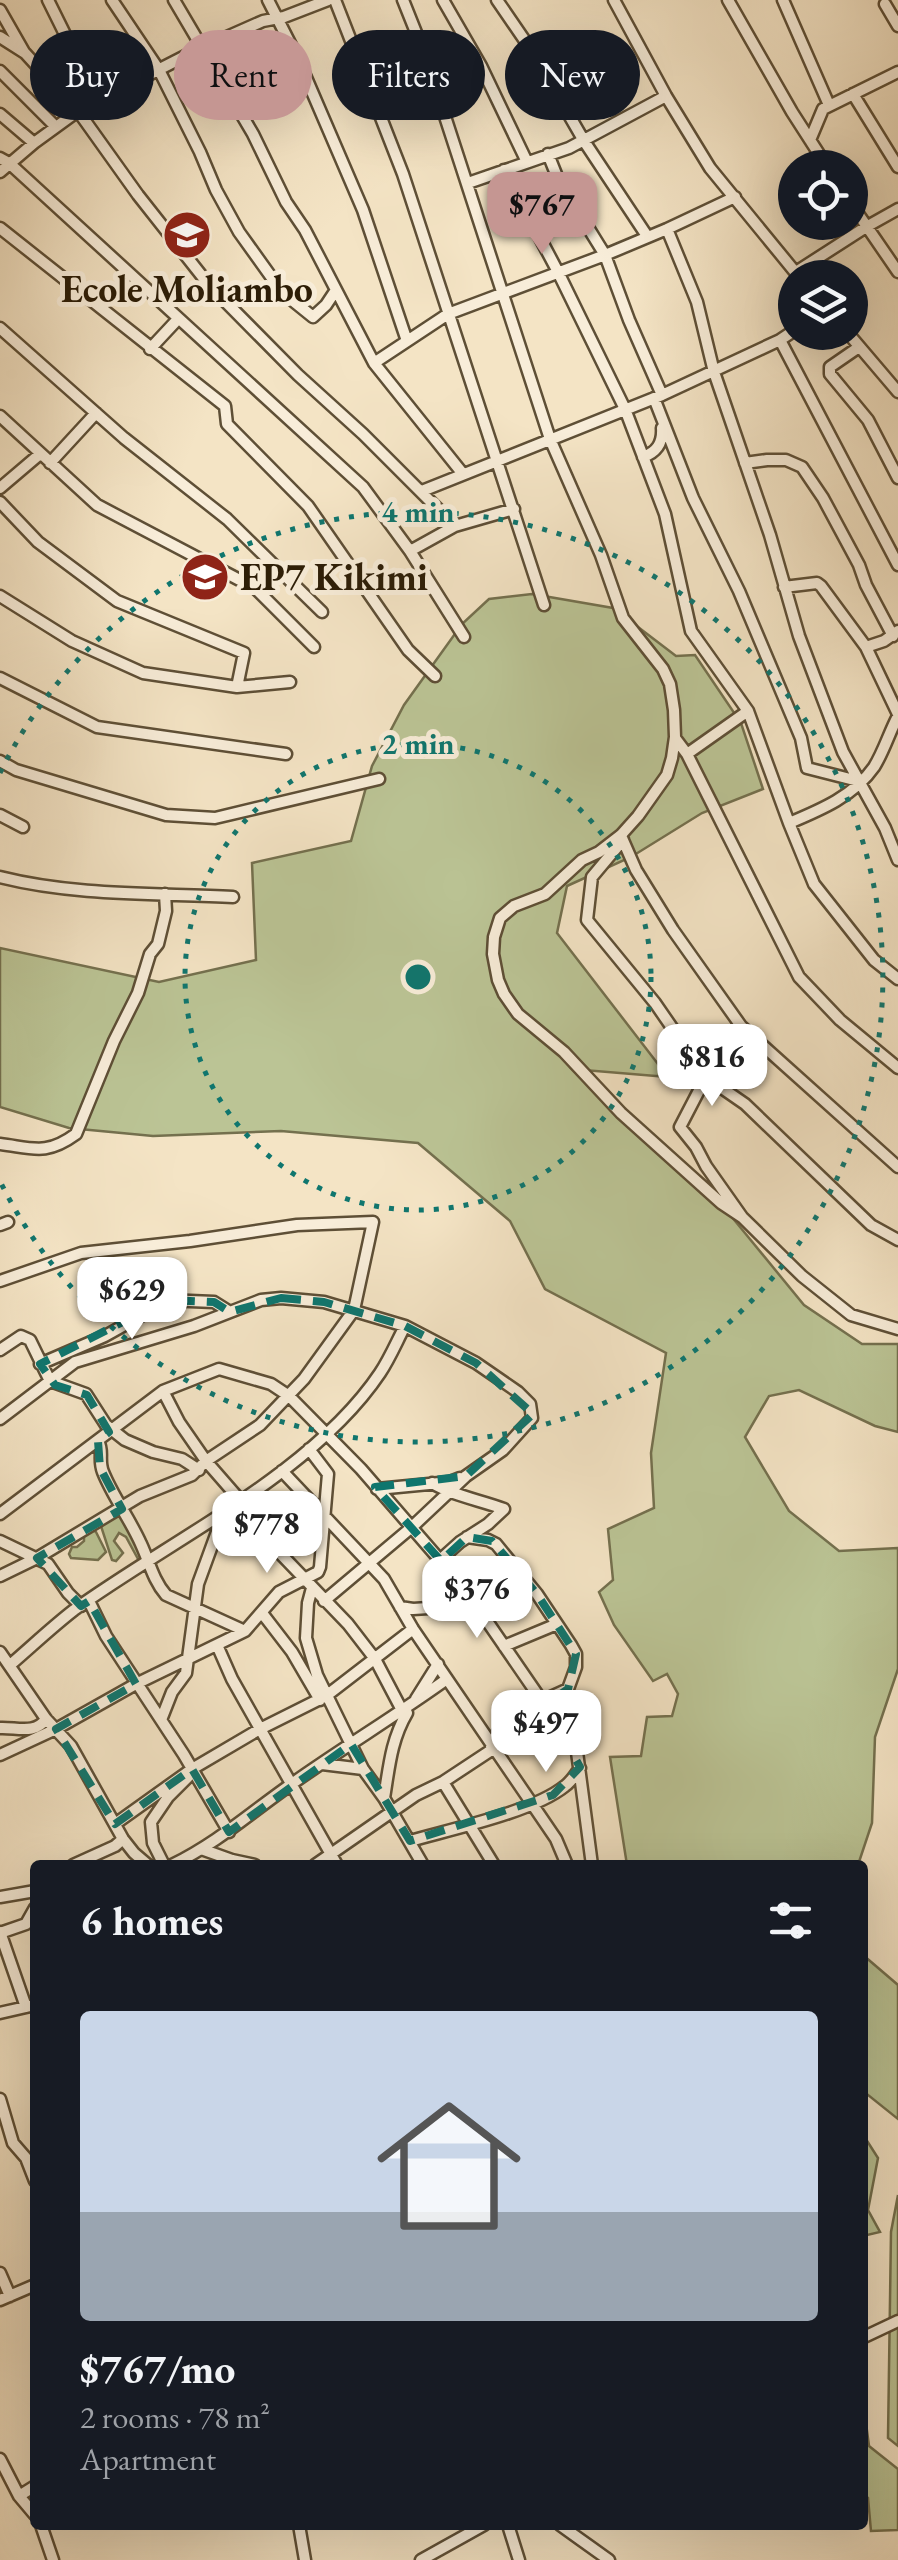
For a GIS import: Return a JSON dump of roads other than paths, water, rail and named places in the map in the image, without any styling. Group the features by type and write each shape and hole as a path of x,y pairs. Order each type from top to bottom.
{"street":[{"path":"48,0 63,30"},
{"path":"112,0 159,70 239,232 282,292 313,317 336,290"},
{"path":"174,0 191,30"},
{"path":"268,0 308,81 362,210 407,341"},
{"path":"243,30 332,0 403,174 544,604"},
{"path":"403,0 426,54 550,439 601,556 622,618 652,654 670,684 675,738 667,775 592,878 587,920 655,1003 706,1077 744,1104 871,1225 898,1240"},
{"path":"443,0 527,162"},
{"path":"497,0 648,236"},
{"path":"614,0 710,168 786,260"},
{"path":"728,0 816,150"},
{"path":"783,0 829,105"},
{"path":"885,4 898,26"},
{"path":"0,10 30,59"},
{"path":"0,37 25,53"},
{"path":"154,73 174,63"},
{"path":"0,71 56,127"},
{"path":"810,140 820,115 829,105 898,72"},
{"path":"853,94 898,167"},
{"path":"468,183 584,140 666,96"},
{"path":"0,114 34,143"},
{"path":"66,120 3,164 363,487 410,551 464,637"},
{"path":"84,120 209,284 455,526"},
{"path":"245,120 374,363 464,474"},
{"path":"548,154 558,179 605,255 658,396 662,432 659,446 643,457"},
{"path":"504,170 625,409 665,514 691,631 748,712 814,884 874,960 898,979"},
{"path":"374,363 448,314 667,230 735,197"},
{"path":"868,226 898,210"},
{"path":"0,228 225,406 227,424 308,506 408,650 436,676"},
{"path":"667,230 697,302 714,372 799,636 859,782 898,860"},
{"path":"868,230 898,272"},
{"path":"819,260 848,240"},
{"path":"150,348 178,318"},
{"path":"0,328 96,413 227,519 322,612"},
{"path":"422,491 658,396 778,341"},
{"path":"785,350 898,565"},
{"path":"855,350 830,368 830,374 868,420 898,478"},
{"path":"862,350 898,392"},
{"path":"50,463 96,413"},
{"path":"0,416 97,505 254,588 314,647"},
{"path":"661,420 693,498 739,591 801,738 808,768 859,782"},
{"path":"0,488 40,454"},
{"path":"745,463 786,460 802,467 823,498 895,633 866,648"},
{"path":"0,502 38,542 118,601 244,652 236,687"},
{"path":"410,551 455,526 514,508"},
{"path":"784,586 821,586 866,648 898,715 872,770 841,799 788,823"},
{"path":"0,596 72,641 143,673 236,687 290,682"},
{"path":"0,678 96,728 286,754"},
{"path":"687,754 748,712"},
{"path":"675,738 687,754 800,977 840,1020 898,1068"},
{"path":"0,761 16,770 166,815 215,818 379,779"},
{"path":"0,814 22,827"},
{"path":"622,838 636,870 673,930 741,1026 898,1167"},
{"path":"622,838 582,860 545,894 504,913 492,954 504,994 518,1014 564,1052 621,1113 722,1204 742,1217 802,1276 851,1315 898,1329"},
{"path":"0,876 94,890 234,897"},
{"path":"0,1144 34,1150 48,1148 76,1134 138,993 150,954 158,944 165,894"},
{"path":"706,1077 680,1127 742,1217"},
{"path":"0,1280 81,1253 298,1225 372,1222 354,1310 289,1396 251,1432 186,1478 140,1496 0,1576"},
{"path":"0,1419 76,1362 261,1300 281,1298 324,1302 406,1326 476,1363 518,1392 532,1409 532,1418 503,1450 466,1476 412,1528 324,1600"},
{"path":"40,1364 105,1336 166,1300 214,1302 230,1312"},
{"path":"10,1665 85,1603 309,1449 346,1415 380,1373 406,1326"},
{"path":"0,1350 21,1336 33,1344 50,1381 86,1394 102,1422 124,1440 203,1465"},
{"path":"0,1514 163,1391 221,1369 271,1384 289,1396 326,1433 440,1560 476,1605 577,1752 591,1860"},
{"path":"304,1379 305,1412"},
{"path":"163,1391 203,1465 240,1500 274,1548 348,1624 407,1710"},
{"path":"98,1441 102,1447 100,1468 158,1585 166,1595 245,1631"},
{"path":"309,1449 328,1474 329,1484 320,1567 308,1584 306,1638 323,1698"},
{"path":"282,1470 384,1579 565,1860"},
{"path":"377,1489 450,1482 466,1476"},
{"path":"432,1484 504,1510 440,1560"},
{"path":"161,1720 172,1692 186,1674 198,1584 222,1512"},
{"path":"217,1645 232,1679 334,1860 392,1811 443,1782 492,1747 500,1728 520,1711 568,1689 575,1674 576,1654 537,1594 496,1544 467,1537"},
{"path":"0,1541 52,1567 68,1593 85,1603 229,1832"},
{"path":"0,1755 245,1631 279,1592 308,1584"},
{"path":"400,1608 476,1605"},
{"path":"262,1613 323,1698 420,1860"},
{"path":"504,1646 557,1624"},
{"path":"114,1824 190,1770 323,1698 414,1628"},
{"path":"0,1652 46,1719 71,1746 123,1839 140,1860"},
{"path":"384,1798 395,1738 407,1710 438,1664"},
{"path":"183,1860 204,1850 291,1784 407,1710 447,1679"},
{"path":"0,1728 30,1729 46,1719"},
{"path":"321,1764 363,1769"},
{"path":"410,1841 553,1795 566,1786 580,1767"},
{"path":"162,1860 154,1844 151,1822 190,1770"},
{"path":"443,1782 491,1860"},
{"path":"84,1860 123,1839"},
{"path":"204,1850 232,1860"},
{"path":"0,1897 30,1892"},
{"path":"30,1917 26,1924 0,1933 30,2004"},
{"path":"0,2013 30,2006"},
{"path":"0,2098 13,2143 30,2168"},
{"path":"0,2273 5,2298 30,2287"},
{"path":"868,2335 898,2320"},
{"path":"0,2459 30,2509"},
{"path":"19,2496 30,2489"},
{"path":"42,2530 53,2560"},
{"path":"300,2530 304,2560"},
{"path":"422,2560 475,2530"},
{"path":"510,2530 519,2560"},
{"path":"567,2530 609,2560"}],"place":[{"name":"Ecole Moliambo","path":"187,235"},
{"name":"EP7 Kikimi","path":"205,577"}]}
